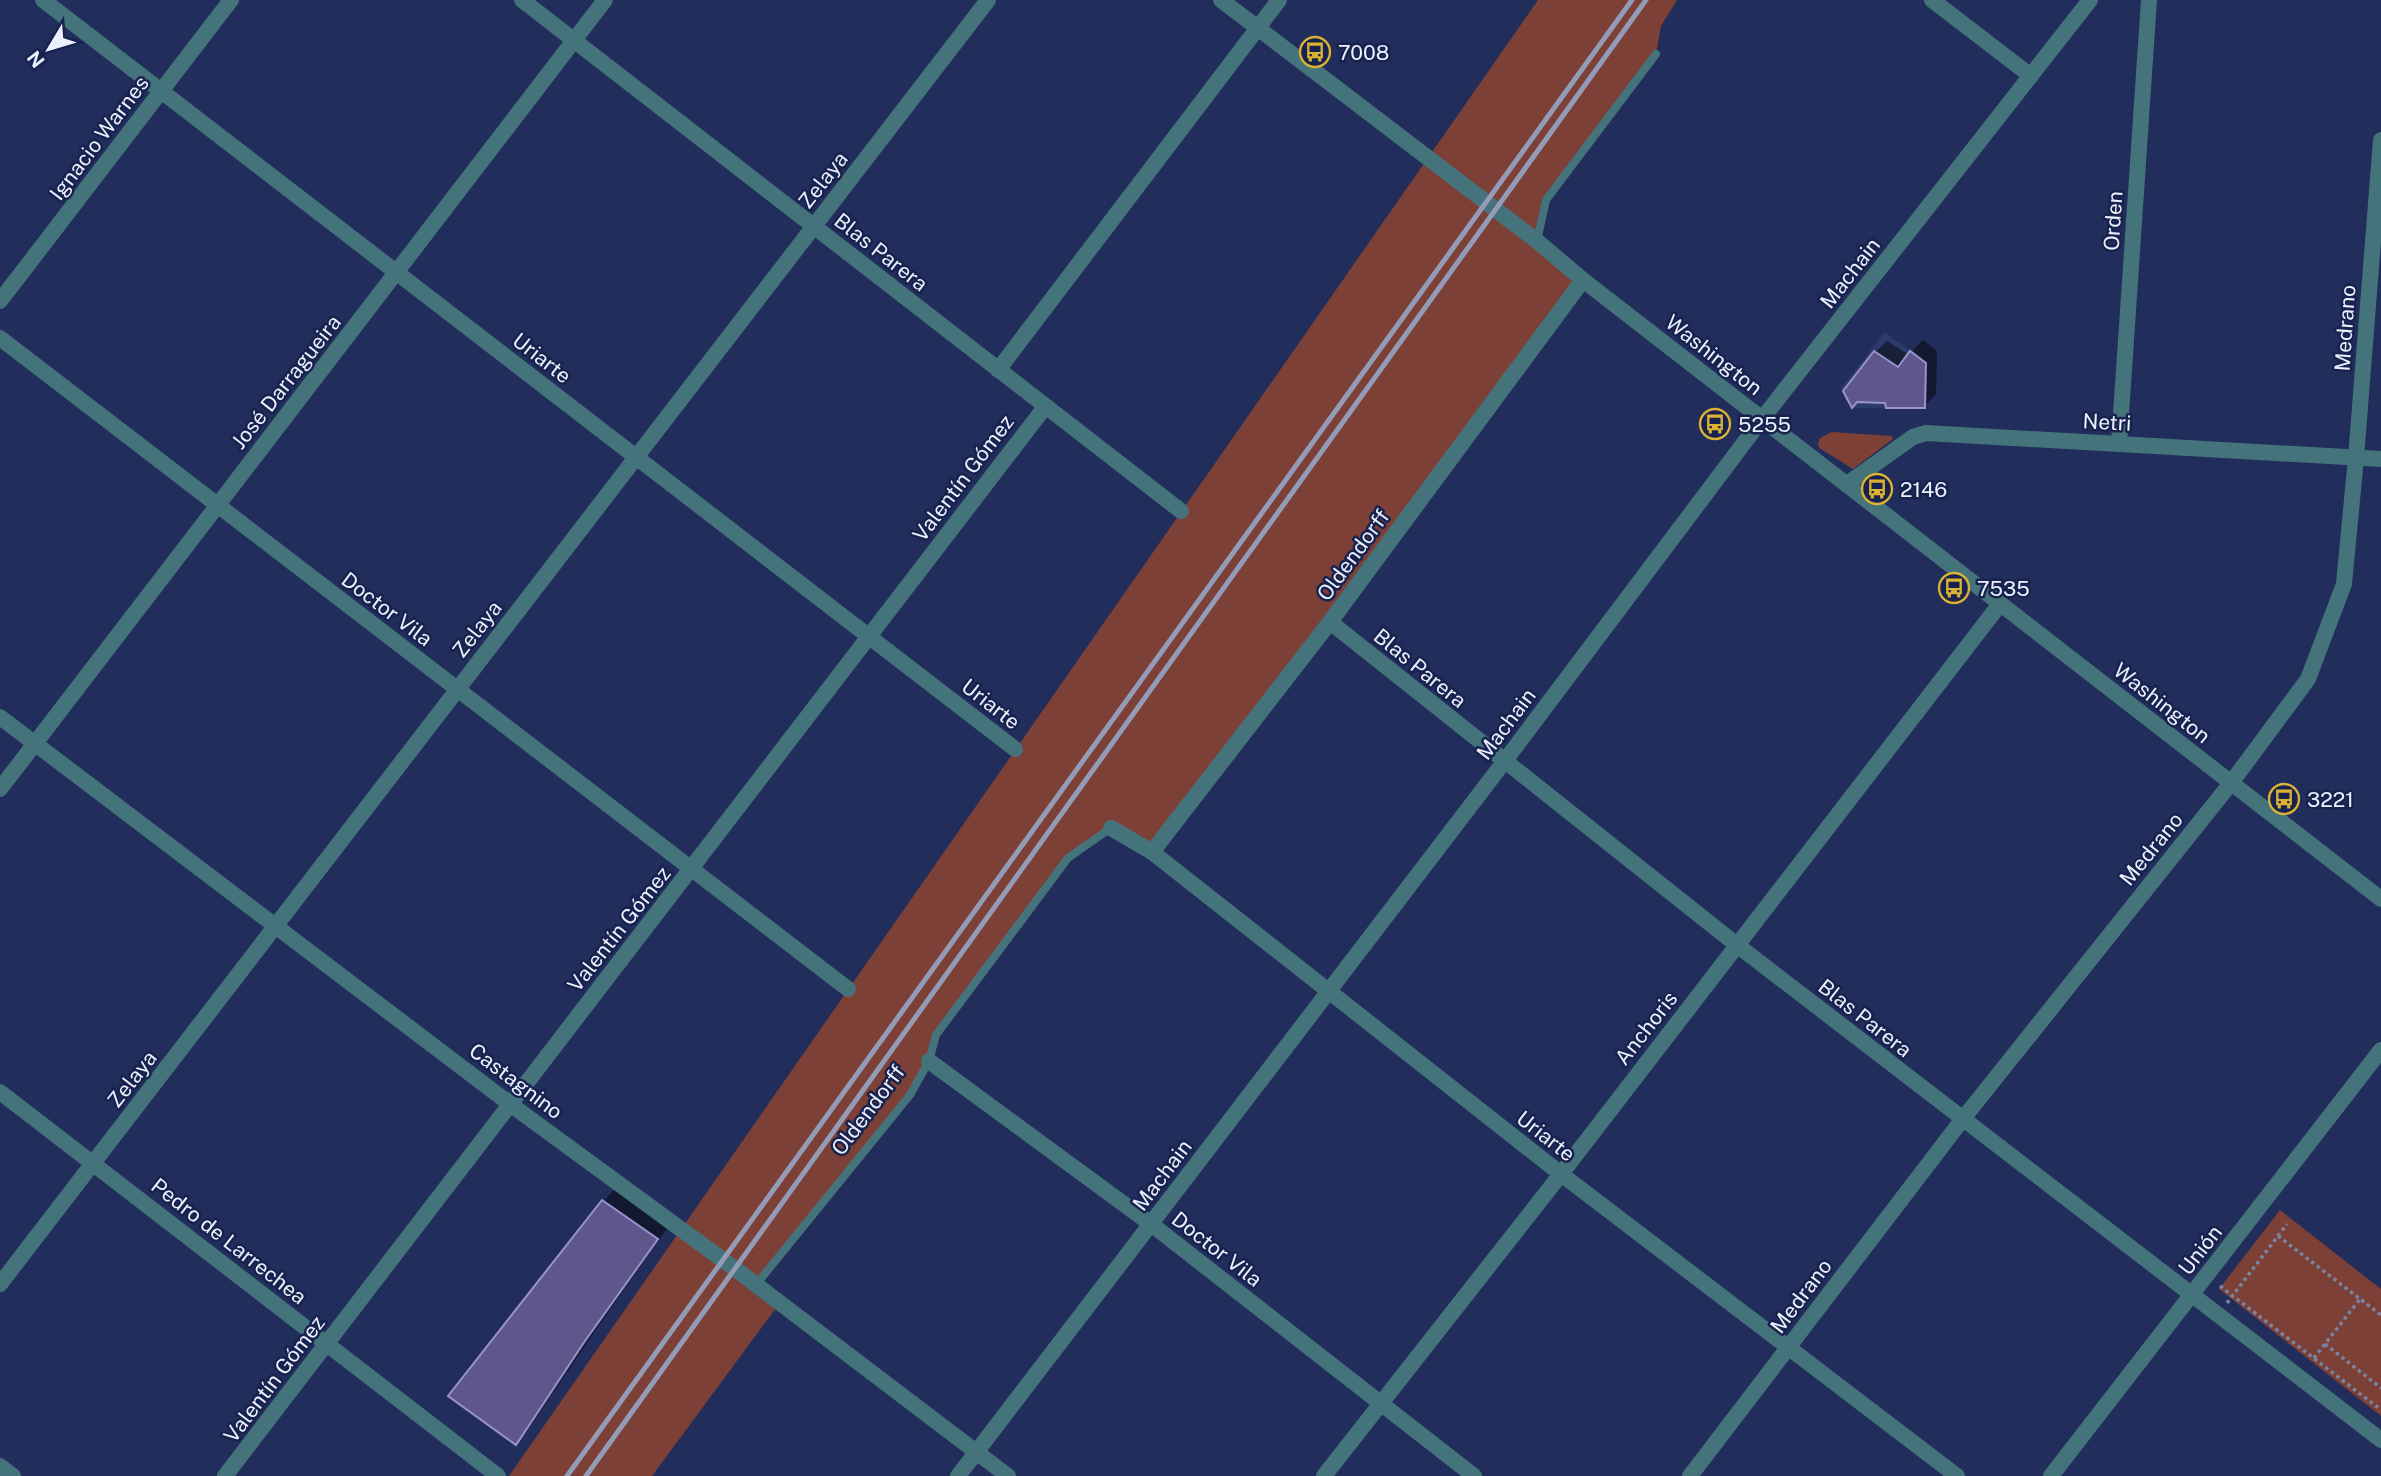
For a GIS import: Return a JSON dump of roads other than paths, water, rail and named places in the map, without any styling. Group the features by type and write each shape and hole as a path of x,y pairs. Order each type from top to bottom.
{"street":[{"name":"Uriarte","path":"43,0 1015,749"},
{"name":"Ignacio Warnes","path":"0,301 231,0"},
{"name":"Blas Parera","path":"522,0 1181,511"},
{"name":"José Darragueira","path":"0,789 605,0"},
{"name":"Zelaya","path":"0,1284 988,0"},
{"name":"Washington","path":"1221,0 1537,241 1583,280 2381,899"},
{"path":"998,370 1279,0"},
{"path":"1932,0 2031,76"},
{"name":"Machain","path":"958,1476 1504,762 1762,419 2090,0"},
{"name":"Orden","path":"2119,444 2149,0"},
{"name":"Medrano","path":"1690,1476 1962,1120 2231,783 2308,679 2344,584 2381,140"},
{"name":"Oldendorff","path":"1152,852 1330,622 1583,280"},
{"name":"Doctor Vila","path":"0,338 848,989"},
{"name":"Valentín Gómez","path":"225,1476 1045,407"},
{"name":"Netri","path":"1847,484 1913,436 1926,433 2381,459"},
{"name":"Anchoris","path":"1324,1476 1561,1174 2000,604"},
{"name":"Blas Parera","path":"1330,622 1737,945 2381,1440"},
{"name":"Castagnino","path":"0,717 510,1104 1008,1476"},
{"name":"Uriarte","path":"1111,828 1152,852 1561,1174 1956,1476"},
{"name":"Unión","path":"2051,1476 2381,1050"},
{"name":"Doctor Vila","path":"929,1061 1151,1224 1474,1476"},
{"name":"Pedro de Larrechea","path":"0,1092 498,1476"},
{"path":"0,1466 13,1476"}],"lane":[{"path":"1537,241 1546,200 1656,54"},
{"name":"Oldendorff","path":"755,1286 910,1095 929,1061 936,1035 1068,858 1111,828"}],"railway":[{"path":"567,1476 1632,0"},
{"path":"586,1476 1646,0"}],"place":[{"name":"7008","path":"1315,52"},
{"name":"5255","path":"1715,424"},
{"name":"2146","path":"1877,489"},
{"name":"7535","path":"1954,588"},
{"name":"3221","path":"2284,799"}]}
